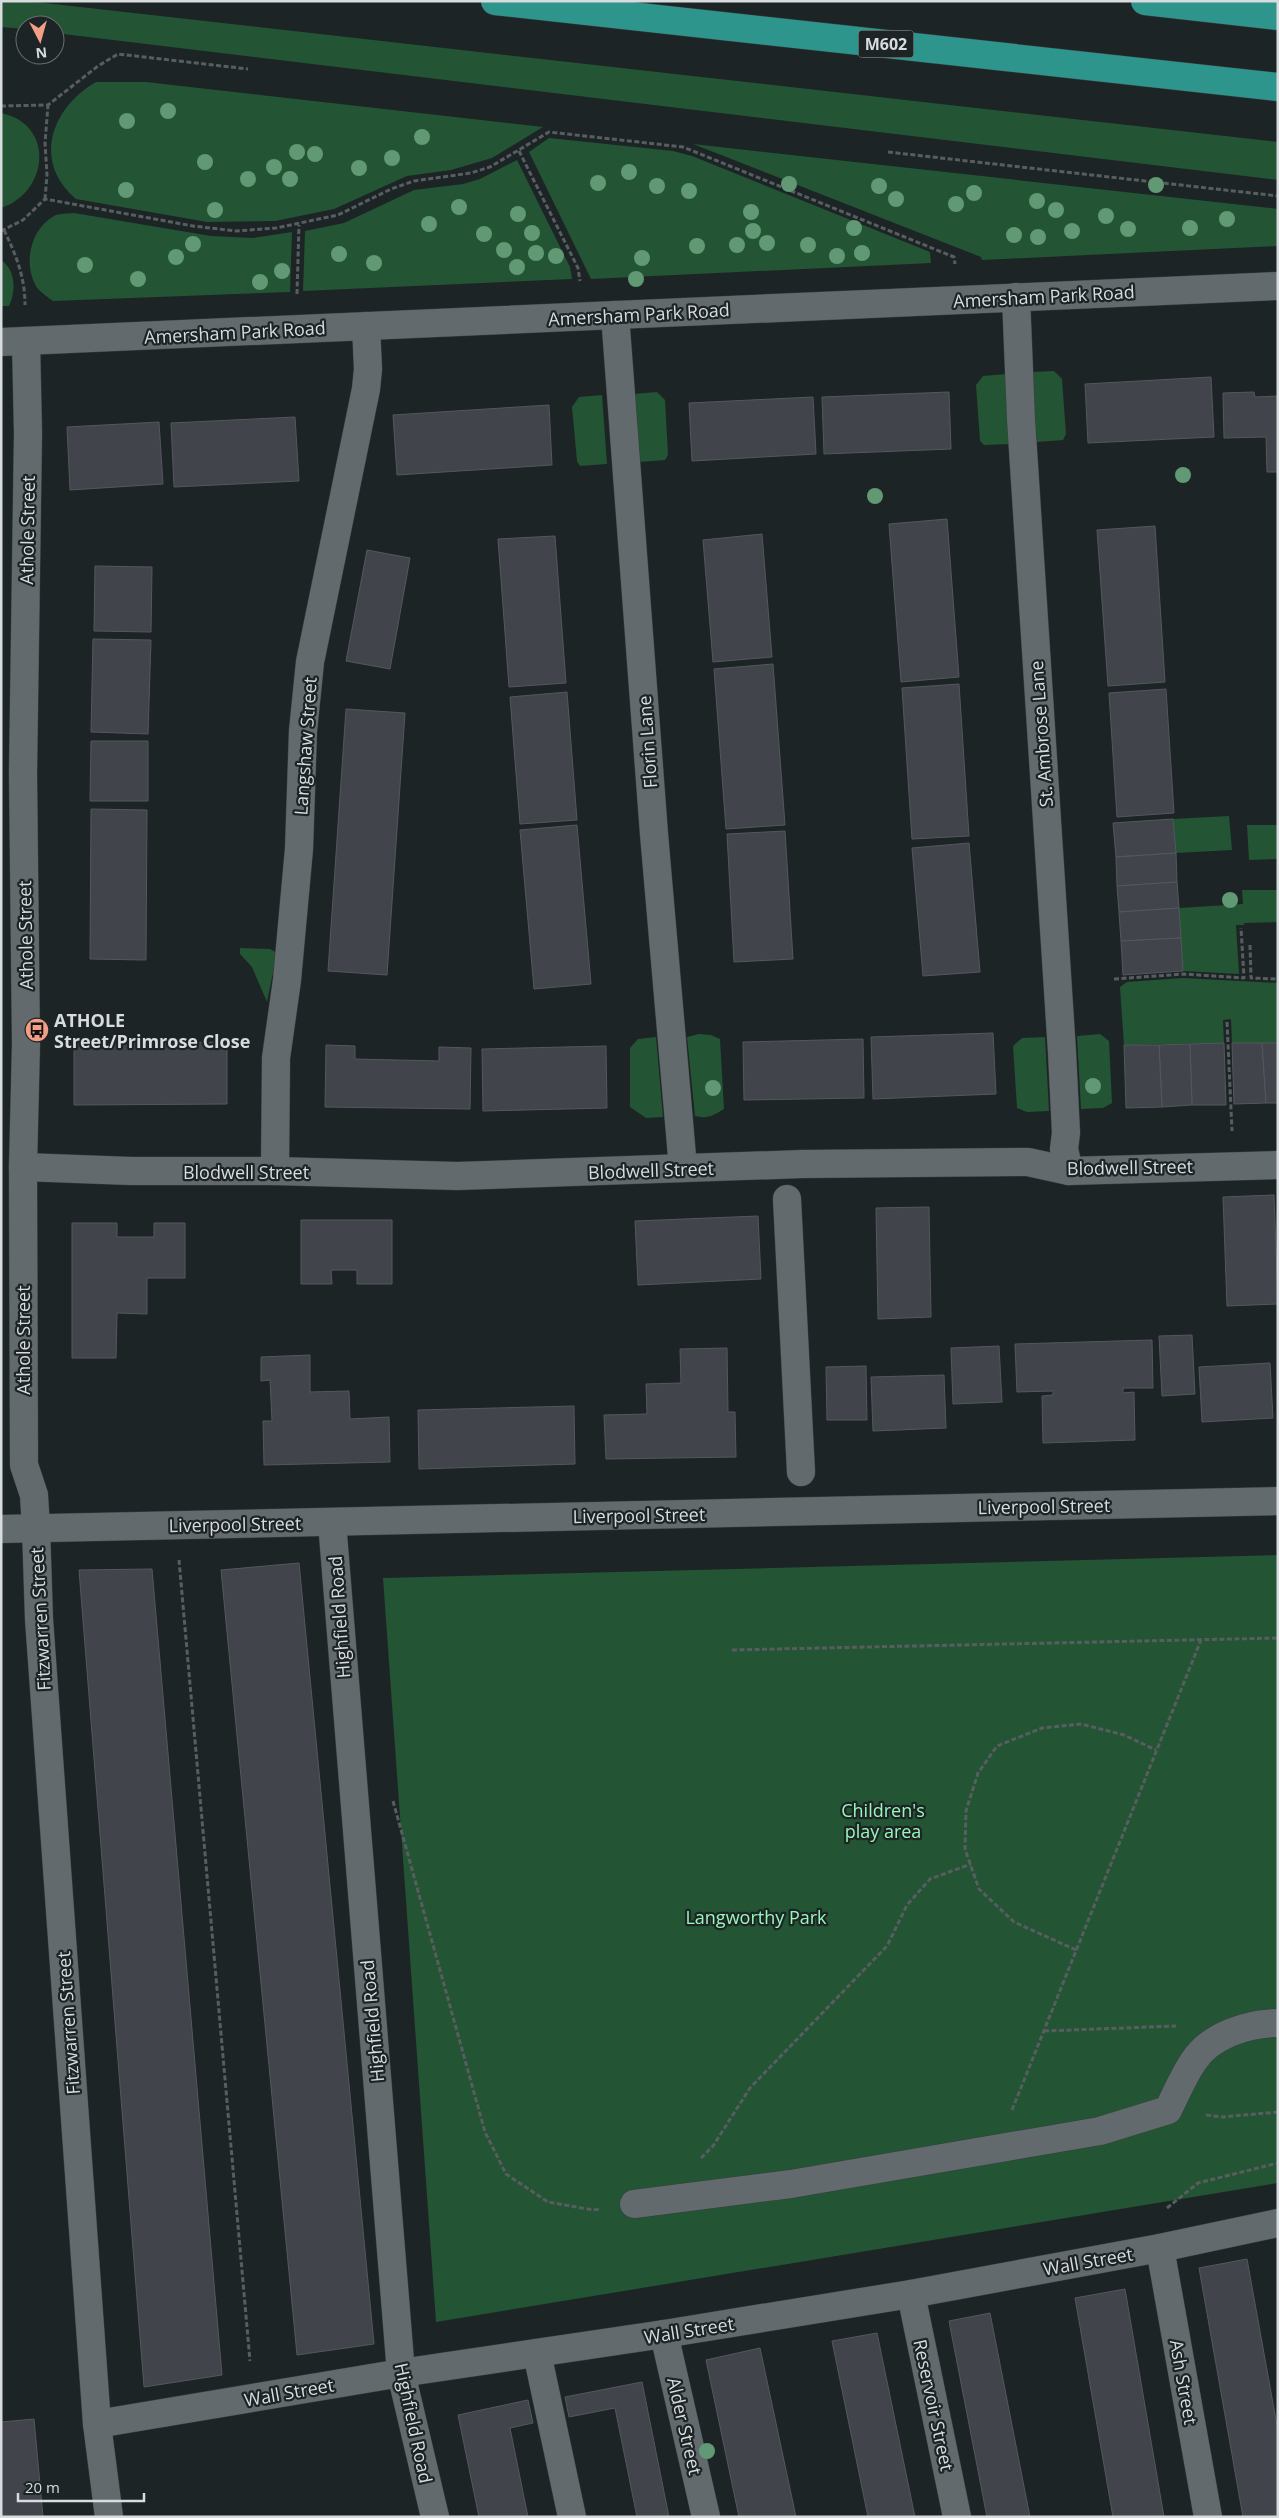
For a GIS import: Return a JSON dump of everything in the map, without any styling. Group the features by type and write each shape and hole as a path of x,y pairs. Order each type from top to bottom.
{"highway":[{"name":"M602","path":"495,1 1278,87"},
{"path":"1145,1 1278,16"}],"street":[{"name":"Amersham Park Road","path":"14,341 1278,286"},
{"name":"St. Ambrose Lane","path":"1016,297 1021,420 1062,1052 1066,1133 1064,1149 1069,1171"},
{"name":"Florin Lane","path":"615,315 652,814 683,1168"},
{"name":"Langshaw Street","path":"275,1171 276,1058 287,980 299,850 303,731 310,662 366,389 368,369 366,326"},
{"name":"Athole Street","path":"14,341 28,433 12,773 26,1044 23,1167 24,1465 34,1495 36,1528"},
{"name":"Blodwell Street","path":"23,1167 131,1171 275,1171 457,1176 802,1164 1028,1162 1069,1171 1278,1165"},
{"path":"787,1199 801,1472"},
{"name":"Liverpool Street","path":"1,1529 1278,1501"},
{"name":"Highfield Road","path":"332,1522 401,2373 435,2517"},
{"name":"Fitzwarren Street","path":"36,1528 39,1619 97,2424 109,2517"},
{"path":"634,2204 791,2184 1100,2131 1168,2110 1194,2060 1215,2040 1256,2023 1278,2023"},
{"name":"Wall Street","path":"97,2424 401,2373 664,2334 911,2294 1160,2248 1278,2223"},
{"name":"Ash Street","path":"1160,2248 1208,2517"},
{"name":"Reservoir Street","path":"911,2294 957,2517"},
{"name":"Alder Street","path":"664,2334 706,2517"},
{"path":"537,2353 572,2517"}],"path":[{"path":"1,106 48,105 98,66 118,54 248,69"},
{"path":"26,313 25,286 16,256 2,230 22,220 45,199 47,175 45,143 48,105"},
{"path":"45,199 131,216 236,230 299,225 338,215 391,189 414,181 471,173 490,167 549,132 683,147 954,258 957,272"},
{"path":"519,150 578,268 580,288"},
{"path":"888,152 1278,196"},
{"path":"297,300 299,225"},
{"path":"1114,979 1184,974 1244,978 1241,928"},
{"path":"1250,945 1251,978 1278,979"},
{"path":"1227,1022 1232,1139"},
{"path":"176,1526 254,2399"},
{"path":"732,1650 1278,1638"},
{"path":"996,2149 1201,1640"},
{"path":"1076,1950 1014,1922 979,1889 965,1849 966,1811 978,1773 997,1746 1042,1728 1081,1724 1124,1735 1156,1750"},
{"path":"392,1795 485,2132 506,2174 548,2202 593,2210 634,2204"},
{"path":"694,2166 713,2146 750,2088 886,1946 907,1904 930,1880 971,1864"},
{"path":"1044,2031 1179,2026"},
{"path":"1168,2110 1222,2117 1278,2112"},
{"path":"1163,2212 1198,2183 1278,2164"}],"green space":[{"path":"1,1 27,1 1278,142 1278,180 65,34 65,15 15,15 15,28 1,27"},
{"path":"96,82 146,82 543,127 492,158 451,170 407,176 334,209 275,221 207,222 76,199 62,184 54,169 51,153 53,136 58,121 80,93"},
{"path":"1,113 18,120 31,130 37,144 39,159 36,174 29,188 17,200 1,208"},
{"path":"549,138 673,151 692,156 930,252 931,263 591,279 529,152"},
{"path":"693,144 1278,209 1278,246 982,260 981,257"},
{"path":"517,160 570,267 572,279 303,291 305,231 344,223 414,190 463,184 480,179"},
{"path":"74,213 211,236 253,238 292,232 290,292 53,301 38,289 33,280 30,270 31,249 39,230 46,222 56,215"},
{"path":"1,260 10,269 12,275 14,287 9,306 1,306"},
{"path":"1054,371 1062,379 1066,434 1063,440 1037,442 1031,372"},
{"path":"1006,374 1010,444 984,445 980,441 976,385 983,376"},
{"path":"657,392 665,400 668,455 665,460 639,462 634,394"},
{"path":"602,395 607,464 580,466 577,461 572,407 579,397"},
{"path":"1229,816 1232,850 1176,853 1173,819"},
{"path":"1247,825 1278,825 1278,859 1249,860"},
{"path":"1242,890 1278,890 1278,922 1236,925 1239,974 1183,971 1179,908 1243,904"},
{"path":"240,948 270,949 277,953 267,1002 252,967 240,954"},
{"path":"1183,978 1278,983 1278,1043 1232,1043 1231,1019 1223,1020 1224,1043 1124,1045 1120,987 1127,982"},
{"path":"699,1034 711,1035 720,1039 724,1109 707,1117 695,1116 687,1037"},
{"path":"1100,1034 1109,1041 1112,1103 1103,1108 1081,1109 1077,1036"},
{"path":"656,1037 663,1117 646,1118 630,1107 630,1048 638,1039"},
{"path":"1045,1037 1049,1111 1027,1112 1017,1108 1013,1046 1022,1038"},
{"name":"Langworthy Park","path":"1278,1555 1278,2183 436,2322 383,1578"}],"building":[{"path":"1211,377 1214,437 1088,443 1085,384"},
{"path":"949,392 951,449 824,454 822,397"},
{"path":"1254,392 1255,397 1278,396 1278,472 1267,472 1266,437 1224,438 1223,393"},
{"path":"813,397 816,454 692,461 689,403"},
{"path":"549,405 552,465 397,475 393,415"},
{"path":"295,417 299,481 174,487 171,423"},
{"path":"159,422 163,484 70,490 67,427"},
{"path":"947,519 959,677 901,682 889,524"},
{"path":"1155,526 1165,682 1108,686 1097,530"},
{"path":"762,534 772,657 713,662 703,540"},
{"path":"555,536 566,683 509,687 498,539"},
{"path":"367,550 410,558 390,669 346,661"},
{"path":"95,566 152,567 151,632 94,631"},
{"path":"93,639 151,640 148,734 91,732"},
{"path":"773,664 785,825 726,829 714,669"},
{"path":"959,684 969,836 912,839 902,688"},
{"path":"1166,689 1174,813 1117,817 1109,693"},
{"path":"567,692 577,820 520,824 510,697"},
{"path":"346,709 405,713 387,975 328,971"},
{"path":"91,741 148,741 148,801 90,801"},
{"path":"91,809 147,810 146,960 90,959"},
{"path":"1173,819 1176,853 1116,857 1113,823"},
{"path":"577,825 591,984 534,989 520,830"},
{"path":"785,831 793,959 734,962 727,834"},
{"path":"969,843 980,972 923,976 912,848"},
{"path":"1176,853 1177,882 1117,886 1116,857"},
{"path":"1177,882 1179,908 1119,912 1117,886"},
{"path":"1179,908 1181,938 1121,941 1119,912"},
{"path":"1181,938 1183,971 1123,975 1121,941"},
{"path":"993,1033 996,1094 873,1099 871,1037"},
{"path":"863,1039 864,1098 744,1100 743,1042"},
{"path":"227,1042 227,1104 74,1105 74,1044"},
{"path":"1224,1043 1226,1105 1192,1105 1190,1044"},
{"path":"1232,1043 1262,1043 1266,1103 1234,1104"},
{"path":"1262,1043 1278,1043 1278,1103 1266,1103"},
{"path":"1190,1044 1192,1105 1162,1107 1159,1045"},
{"path":"326,1045 355,1046 355,1059 439,1061 439,1047 471,1048 470,1109 325,1107"},
{"path":"1124,1045 1159,1045 1162,1107 1126,1108"},
{"path":"606,1046 607,1108 483,1111 482,1049"},
{"path":"1274,1195 1278,1304 1227,1306 1223,1197"},
{"path":"929,1207 931,1317 878,1319 876,1208"},
{"path":"758,1216 761,1279 638,1285 635,1221"},
{"path":"301,1220 392,1220 392,1284 357,1284 357,1270 331,1270 332,1284 301,1284"},
{"path":"72,1223 117,1223 117,1237 154,1237 154,1223 185,1223 185,1278 147,1278 147,1314 117,1313 116,1358 72,1358"},
{"path":"1192,1335 1195,1394 1162,1396 1159,1336"},
{"path":"1152,1340 1153,1388 1123,1388 1123,1393 1134,1392 1135,1440 1043,1443 1042,1396 1053,1395 1053,1391 1017,1392 1015,1344"},
{"path":"999,1346 1002,1402 953,1404 951,1348"},
{"path":"727,1348 728,1412 735,1412 736,1457 606,1459 604,1415 647,1414 646,1384 681,1383 680,1349"},
{"path":"310,1355 310,1392 349,1391 350,1419 389,1417 390,1462 264,1465 263,1421 272,1421 270,1380 261,1381 261,1357"},
{"path":"1270,1363 1273,1418 1202,1422 1199,1367"},
{"path":"866,1366 867,1420 827,1420 826,1367"},
{"path":"944,1375 946,1428 873,1431 871,1377"},
{"path":"574,1406 575,1464 419,1469 418,1410"},
{"path":"299,1563 374,2344 297,2355 221,1570"},
{"path":"152,1569 222,2375 144,2387 79,1570"},
{"path":"1247,2259 1278,2431 1278,2517 1243,2517 1199,2268"},
{"path":"1125,2289 1164,2517 1113,2517 1075,2298"},
{"path":"990,2313 1030,2517 987,2517 949,2321"},
{"path":"877,2333 915,2517 868,2517 832,2341"},
{"path":"760,2348 796,2517 739,2517 706,2360"},
{"path":"642,2382 669,2517 637,2517 615,2408 569,2417 565,2397"},
{"path":"528,2400 533,2423 510,2428 528,2517 479,2517 458,2415"},
{"path":"34,2419 43,2517 1,2517 1,2422"}],"place":[{"name":"ATHOLE Street/Primrose Close","path":"37,1030"}],"park label":[{"name":"Children's play area","path":"883,1820"}]}
